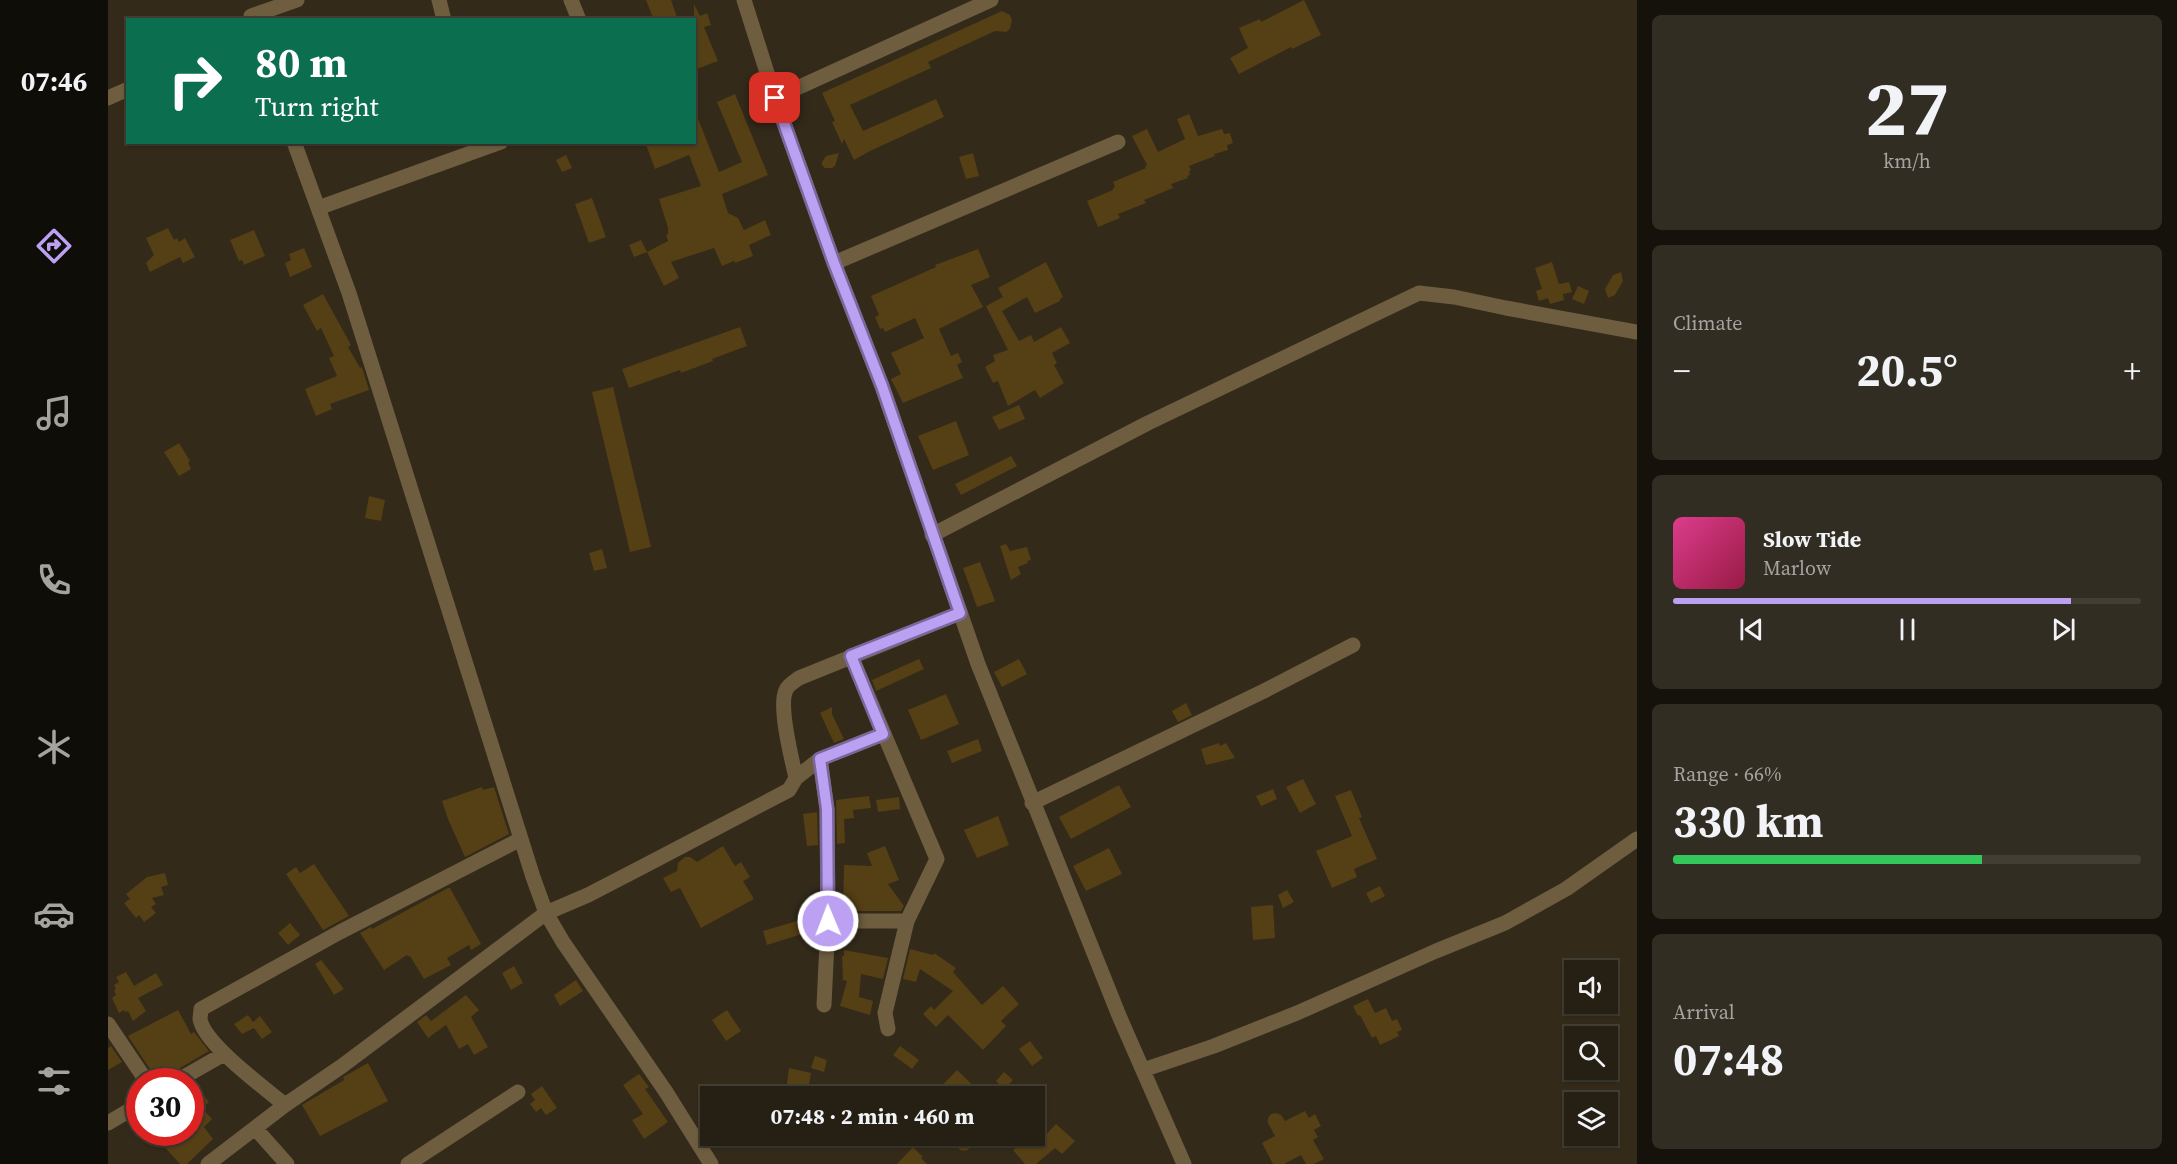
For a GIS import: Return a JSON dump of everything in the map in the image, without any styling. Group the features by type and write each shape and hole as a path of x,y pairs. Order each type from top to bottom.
{"street":[{"path":"246,0 252,18 297,0"},
{"path":"438,0 443,18"},
{"path":"571,0 578,18"},
{"path":"744,0 775,98 834,263 882,386 960,613 1032,803 1119,1018 1184,1164"},
{"path":"775,98 991,0"},
{"path":"108,98 126,90"},
{"path":"834,263 1118,142"},
{"path":"295,144 349,293 546,913 563,942 666,1092 711,1164"},
{"path":"318,208 481,146"},
{"path":"932,535 1148,423 1419,293 1454,297 1637,332"},
{"path":"796,778 787,741 783,699 786,689 799,678 960,613"},
{"path":"1032,803 1264,691 1353,645"},
{"path":"851,656 938,858 907,921 885,1013 888,1029"},
{"path":"208,1164 546,913 597,890 770,802 789,790 796,778 820,759 883,734"},
{"path":"820,759 827,809 828,921 824,1005"},
{"path":"285,1105 224,1054 204,1029 200,1018 201,1010 208,1004 340,932 521,839"},
{"path":"1143,1070 1214,1046 1297,1013 1505,923 1566,889 1637,839"},
{"path":"828,921 907,921"},
{"path":"108,1024 138,1068"},
{"path":"200,1068 224,1054"},
{"path":"408,1164 518,1092"},
{"path":"108,1123 126,1112"},
{"path":"255,1128 287,1164"}],"building":[{"path":"646,0 671,0 677,18 653,18"},
{"path":"1304,0 1321,35 1292,49 1291,47 1239,74 1230,58 1248,48 1239,28 1260,19 1261,22"},
{"path":"694,4 700,16 707,13 711,25 704,27 718,61 696,69 696,18 694,18"},
{"path":"1002,11 1010,15 1012,20 1010,29 1006,32 995,31 928,62 931,68 850,105 863,131 936,99 944,117 854,160 844,139 842,144 832,122 835,121 822,93"},
{"path":"735,94 768,175 722,194 728,213 738,218 744,230 765,220 771,235 749,245 753,256 735,263 734,261 722,266 714,248 671,262 679,278 664,286 647,252 668,241 666,235 668,228 659,199 701,186 689,155 655,169 646,144 696,144 696,114 719,172 742,162 717,102"},
{"path":"1189,114 1198,136 1222,129 1224,134 1230,133 1233,143 1227,145 1228,150 1189,166 1191,170 1188,178 1171,184 1173,188 1144,200 1146,203 1118,214 1120,218 1098,227 1087,201 1113,190 1115,187 1113,182 1146,168 1147,165 1132,136 1147,129 1158,152 1185,139 1177,119"},
{"path":"839,153 835,166 825,168 822,165 826,156"},
{"path":"973,153 979,176 966,179 959,157"},
{"path":"566,155 572,168 562,172 556,160"},
{"path":"592,198 606,237 589,243 575,204"},
{"path":"168,228 174,240 177,238 179,242 185,238 195,257 183,263 180,257 150,272 146,263 154,255 146,238"},
{"path":"254,230 265,256 244,265 242,260 239,261 230,240"},
{"path":"641,240 647,252 634,257 629,245"},
{"path":"304,248 312,267 290,277 285,263 291,260 289,254"},
{"path":"978,249 990,277 971,285 983,307 939,329 951,356 958,353 962,362 957,365 963,378 903,403 891,379 901,374 891,353 924,338 915,318 885,332 883,328 880,329 875,317 879,315 871,296 936,267 935,265"},
{"path":"1046,262 1063,297 1060,301 1035,313 1027,297 1002,311 1019,341 1031,335 1034,342 1061,327 1070,343 1052,353 1057,363 1054,365 1064,383 1040,398 1035,390 1008,406 998,381 993,383 985,367 995,361 993,355 1008,350 986,306 1003,297 998,288"},
{"path":"1552,262 1559,284 1569,282 1572,292 1563,294 1564,300 1550,304 1548,298 1539,301 1536,291 1542,289 1535,268"},
{"path":"1621,272 1623,281 1615,295 1608,298 1605,289 1613,275"},
{"path":"1578,286 1589,291 1584,304 1572,299"},
{"path":"323,294 351,345 348,347 360,368 362,367 369,390 330,404 332,409 316,416 305,389 337,376 329,358 334,356 321,328 317,331 303,305"},
{"path":"740,327 747,346 681,373 680,370 629,388 622,369"},
{"path":"613,387 651,547 630,552 592,392"},
{"path":"1019,405 1025,419 999,430 992,417"},
{"path":"956,421 969,455 933,470 918,436"},
{"path":"179,443 190,461 188,462 191,469 179,476 164,452"},
{"path":"1011,456 1017,466 961,495 955,484"},
{"path":"369,496 385,500 381,521 365,518"},
{"path":"1006,544 1010,551 1027,547 1031,560 1018,567 1021,574 1011,580 1000,546"},
{"path":"602,549 607,568 594,571 589,553"},
{"path":"980,562 995,601 977,607 963,568"},
{"path":"919,659 924,669 876,691 872,680"},
{"path":"1019,659 1027,674 1002,687 994,672"},
{"path":"946,694 959,724 921,740 908,710"},
{"path":"1186,703 1192,715 1178,722 1172,711"},
{"path":"832,707 832,714 844,739 834,743 820,713"},
{"path":"978,739 982,751 952,763 947,751"},
{"path":"1219,743 1220,746 1226,743 1235,758 1206,765 1201,749"},
{"path":"1303,779 1316,804 1300,813 1286,787"},
{"path":"1119,785 1131,807 1071,839 1059,817"},
{"path":"482,787 483,790 494,787 509,834 465,857 442,801"},
{"path":"1273,789 1277,799 1261,806 1256,796"},
{"path":"1351,790 1362,817 1359,818 1377,859 1354,869 1357,877 1332,888 1316,851 1352,836 1335,796"},
{"path":"869,796 871,808 853,810 854,818 844,819 845,843 837,844 836,800"},
{"path":"899,797 900,809 878,812 876,800"},
{"path":"817,812 818,845 807,846 803,814"},
{"path":"998,816 1009,845 977,858 964,830"},
{"path":"723,846 735,866 741,862 750,877 743,881 754,899 701,928 680,888 671,892 663,878 677,871 678,863 685,857 690,857 697,862"},
{"path":"885,846 899,880 888,884 904,906 901,911 843,911 844,865 872,866 867,853"},
{"path":"1109,848 1122,874 1086,891 1073,866"},
{"path":"314,864 349,916 323,930 286,874 296,867 300,873"},
{"path":"165,873 168,885 161,887 164,895 152,898 156,904 151,907 156,913 144,922 139,915 136,918 124,903 130,899 126,894 147,877"},
{"path":"1380,886 1385,896 1371,903 1366,893"},
{"path":"448,888 481,944 471,950 469,945 447,958 451,965 424,979 410,956 407,955 384,970 360,933 371,927 372,929"},
{"path":"1287,890 1294,902 1283,908 1278,895"},
{"path":"1273,905 1275,938 1253,940 1251,907"},
{"path":"817,915 818,929 767,945 763,931"},
{"path":"290,923 300,935 288,945 278,933"},
{"path":"910,949 933,955 934,953 956,968 953,972 982,1005 1003,986 1019,1004 1001,1021 1006,1026 983,1050 948,1015 936,1027 923,1014 931,1006 934,1010 953,991 920,969 916,982 903,979"},
{"path":"844,950 888,958 883,979 861,974 859,997 873,1001 870,1015 840,1006 847,981 843,980"},
{"path":"321,960 344,989 334,995 315,964"},
{"path":"514,966 523,983 511,990 502,973"},
{"path":"126,972 134,986 156,973 163,985 138,998 146,1011 133,1021 128,1011 124,1010 119,1013 112,998 116,995 114,985 119,982 116,977"},
{"path":"576,980 583,991 560,1006 554,995"},
{"path":"466,995 479,1010 471,1017 488,1047 474,1055 468,1044 459,1049 446,1025 428,1038 417,1022 426,1015 431,1021"},
{"path":"1368,999 1375,1013 1386,1008 1392,1021 1397,1019 1402,1030 1397,1032 1399,1036 1380,1045 1376,1036 1372,1038 1353,1006"},
{"path":"178,1010 191,1034 194,1032 209,1051 180,1068 149,1068 128,1036"},
{"path":"727,1010 741,1031 726,1041 712,1020"},
{"path":"248,1015 253,1022 260,1016 272,1032 262,1039 254,1028 242,1034 234,1024"},
{"path":"1030,1041 1043,1058 1032,1066 1019,1049"},
{"path":"111,1046 122,1062 108,1070 108,1048"},
{"path":"900,1046 919,1060 912,1069 893,1055"},
{"path":"815,1056 827,1060 824,1072 811,1068"},
{"path":"368,1063 388,1101 320,1136 302,1105"},
{"path":"789,1068 811,1073 809,1086 787,1086"},
{"path":"957,1070 974,1086 942,1086"},
{"path":"1004,1072 1013,1080 1007,1086 1001,1086 996,1081"},
{"path":"639,1074 649,1087 645,1089 668,1122 644,1139 632,1120 643,1114 623,1085"},
{"path":"542,1086 557,1108 546,1115 541,1108 536,1112 530,1104 535,1100 531,1094"},
{"path":"204,1096 209,1102 204,1106"},
{"path":"204,1110 212,1119 204,1127"},
{"path":"1305,1111 1309,1118 1315,1114 1321,1126 1314,1130 1318,1137 1313,1140 1324,1159 1314,1164 1306,1164 1301,1155 1284,1164 1273,1164 1262,1143 1275,1136 1268,1123 1268,1118 1271,1114 1276,1113 1281,1115 1285,1121"},
{"path":"1056,1124 1075,1141 1062,1154 1055,1148 1036,1164 1025,1164 1013,1150 1018,1146 1045,1146 1045,1136"},
{"path":"204,1127 213,1139 187,1164 180,1164 164,1146 204,1146"},
{"path":"957,1146 972,1146 966,1151 960,1150"},
{"path":"913,1147 927,1164 897,1164"}],"route":[{"path":"775,98 834,263 882,386 960,613 851,656 883,734 820,759 827,809 828,921"}]}
